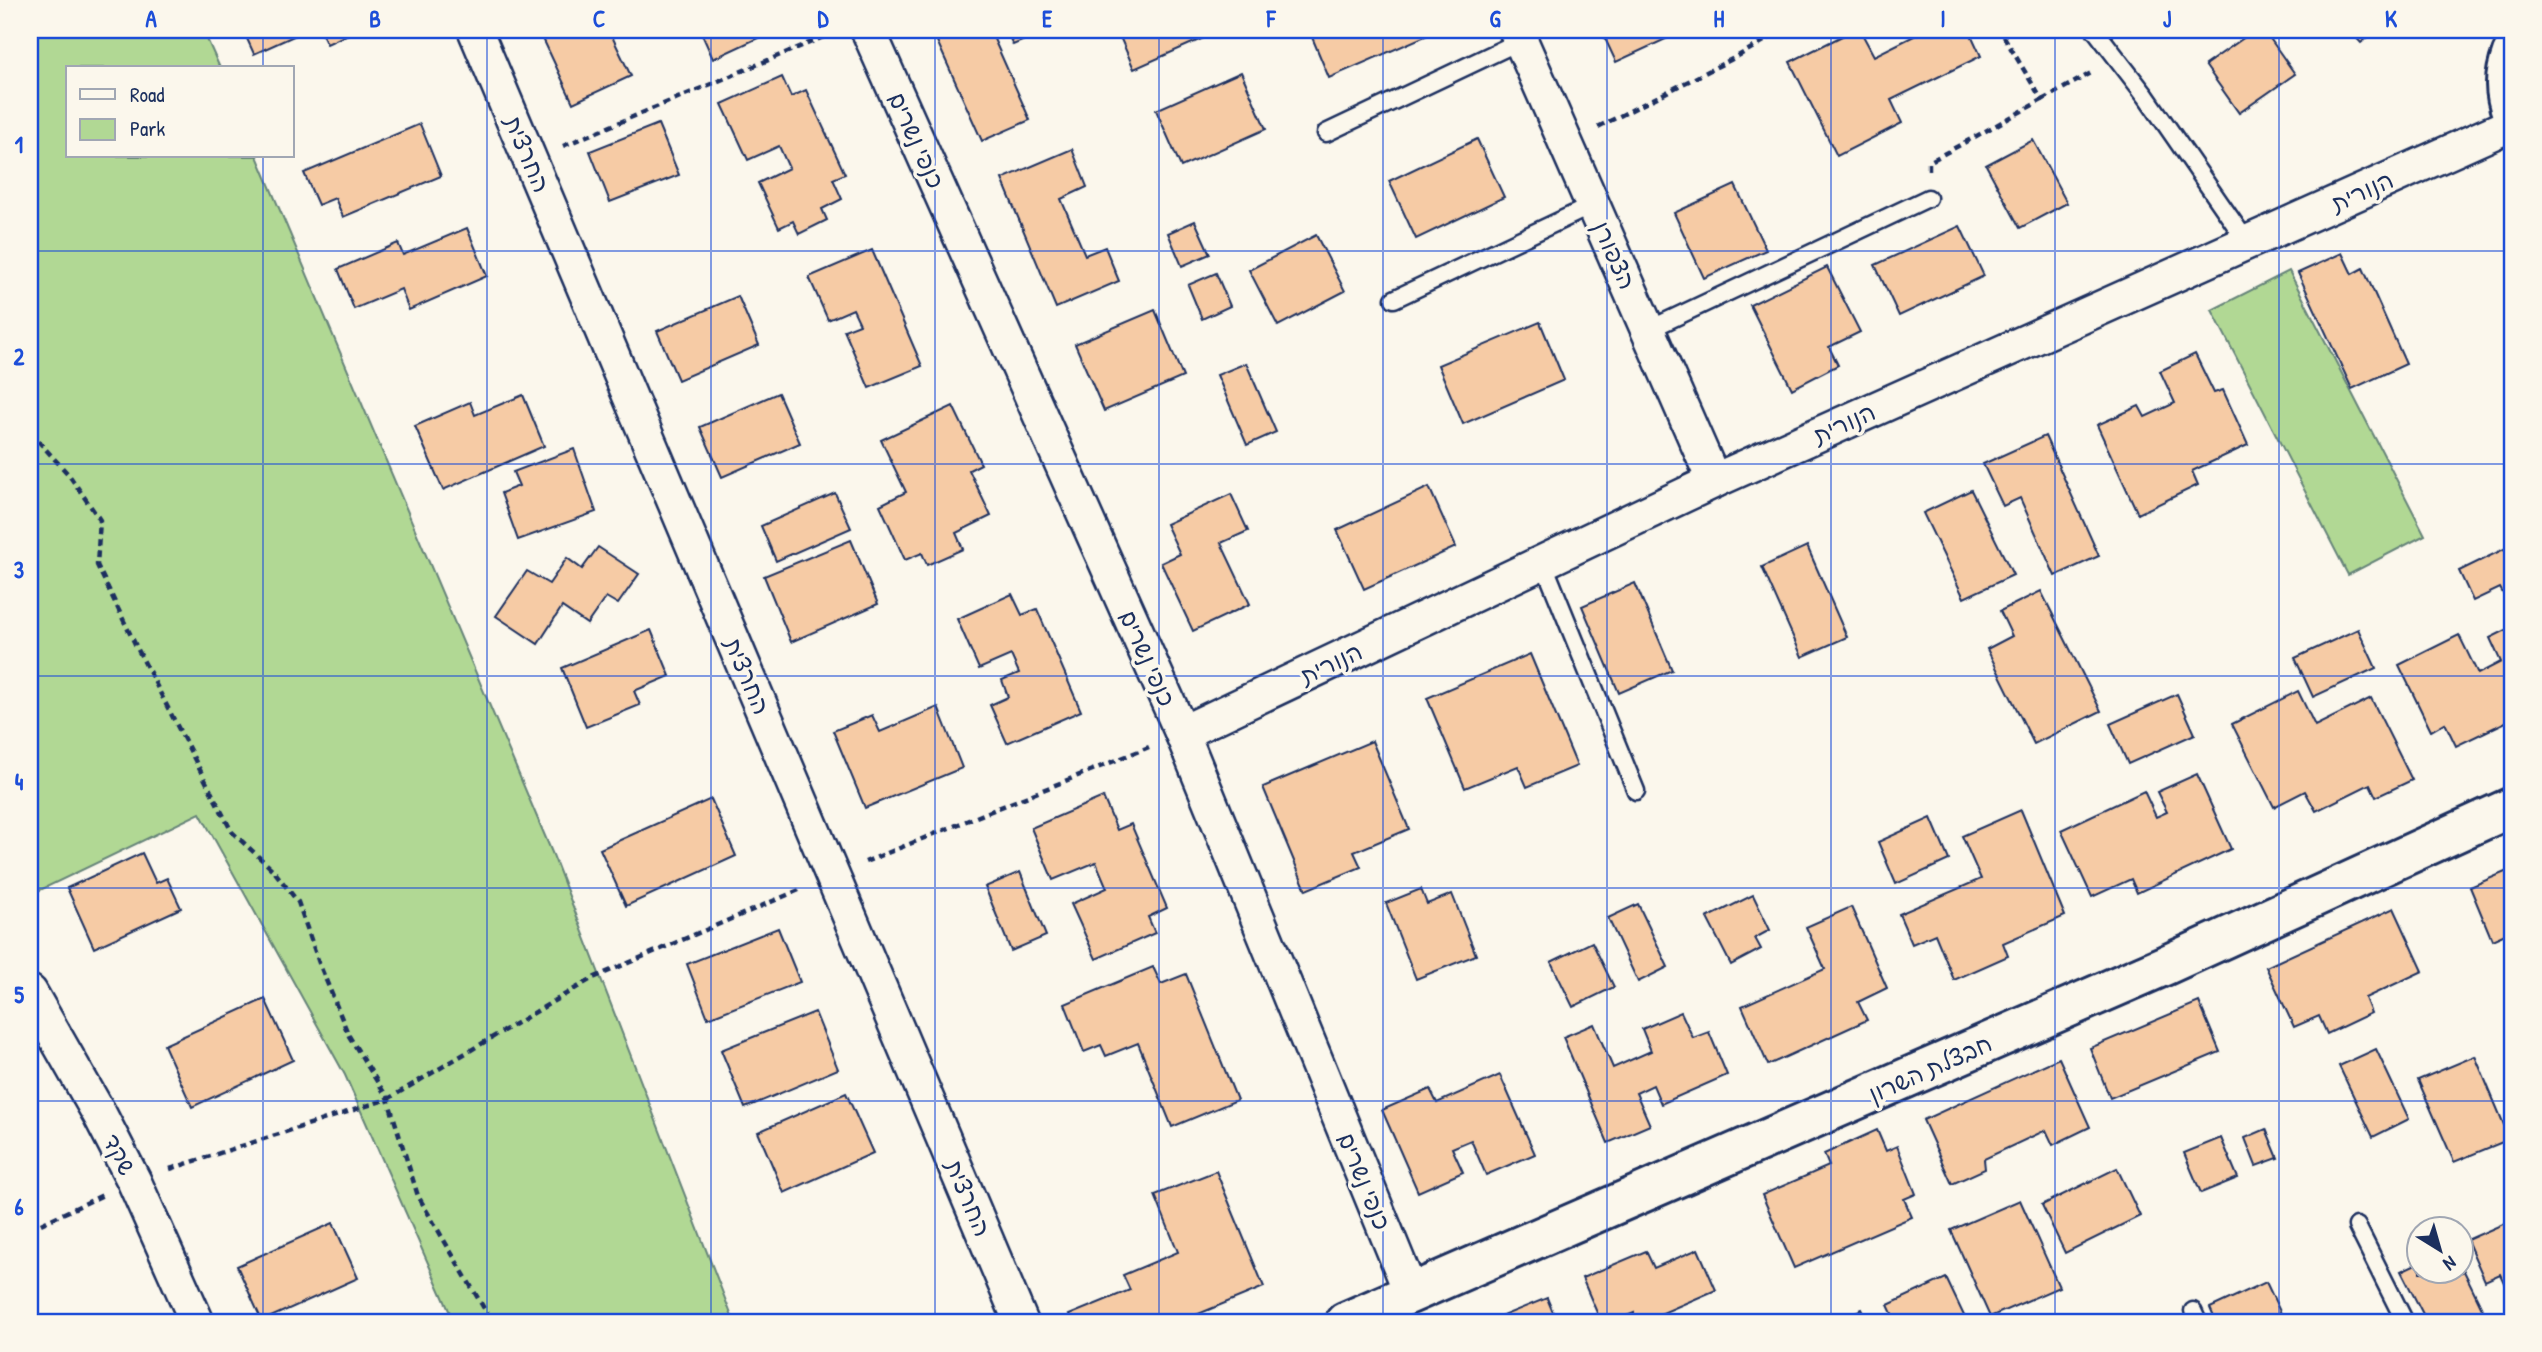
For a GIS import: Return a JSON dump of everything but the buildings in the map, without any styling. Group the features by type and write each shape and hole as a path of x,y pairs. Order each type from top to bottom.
{"street":[{"name":"החרצית","path":"475,30 1021,1322"},
{"name":"כנפי נשרים","path":"867,30 1182,733 1411,1293"},
{"path":"2496,30 2509,64 2506,94 2512,114"},
{"name":"הצפורן","path":"1518,35 1714,481"},
{"name":"הנורית","path":"1182,733 1714,481 2512,124"},
{"name":"חבצלת השרון","path":"1345,1322 2166,965 2512,807"},
{"name":"שקד","path":"30,992 134,1181 197,1322"}],"lane":[{"path":"2095,30 2193,162 2247,242"},
{"path":"1326,133 1518,35"},
{"path":"1648,330 1928,198"},
{"path":"1394,299 1593,205"},
{"path":"1543,562 1636,790"},
{"path":"2357,1226 2405,1322"}],"path":[{"path":"530,159 840,30"},
{"path":"1566,143 1738,56 1783,30"},
{"path":"2000,30 2042,100"},
{"path":"1928,198 1929,162 2117,58"},
{"path":"30,432 69,475 100,520 97,565 136,646 232,832 274,871 298,902 349,1036 387,1099 418,1196 492,1322"},
{"path":"30,1230 134,1181 387,1099 593,978 832,876 1182,733"}],"green space":[{"path":"30,30 203,30 219,66 66,66 66,158 258,158 553,855 734,1322 454,1322 345,1075 200,813 30,895"},
{"path":"2289,271 2425,535 2348,575 2212,310"}]}
